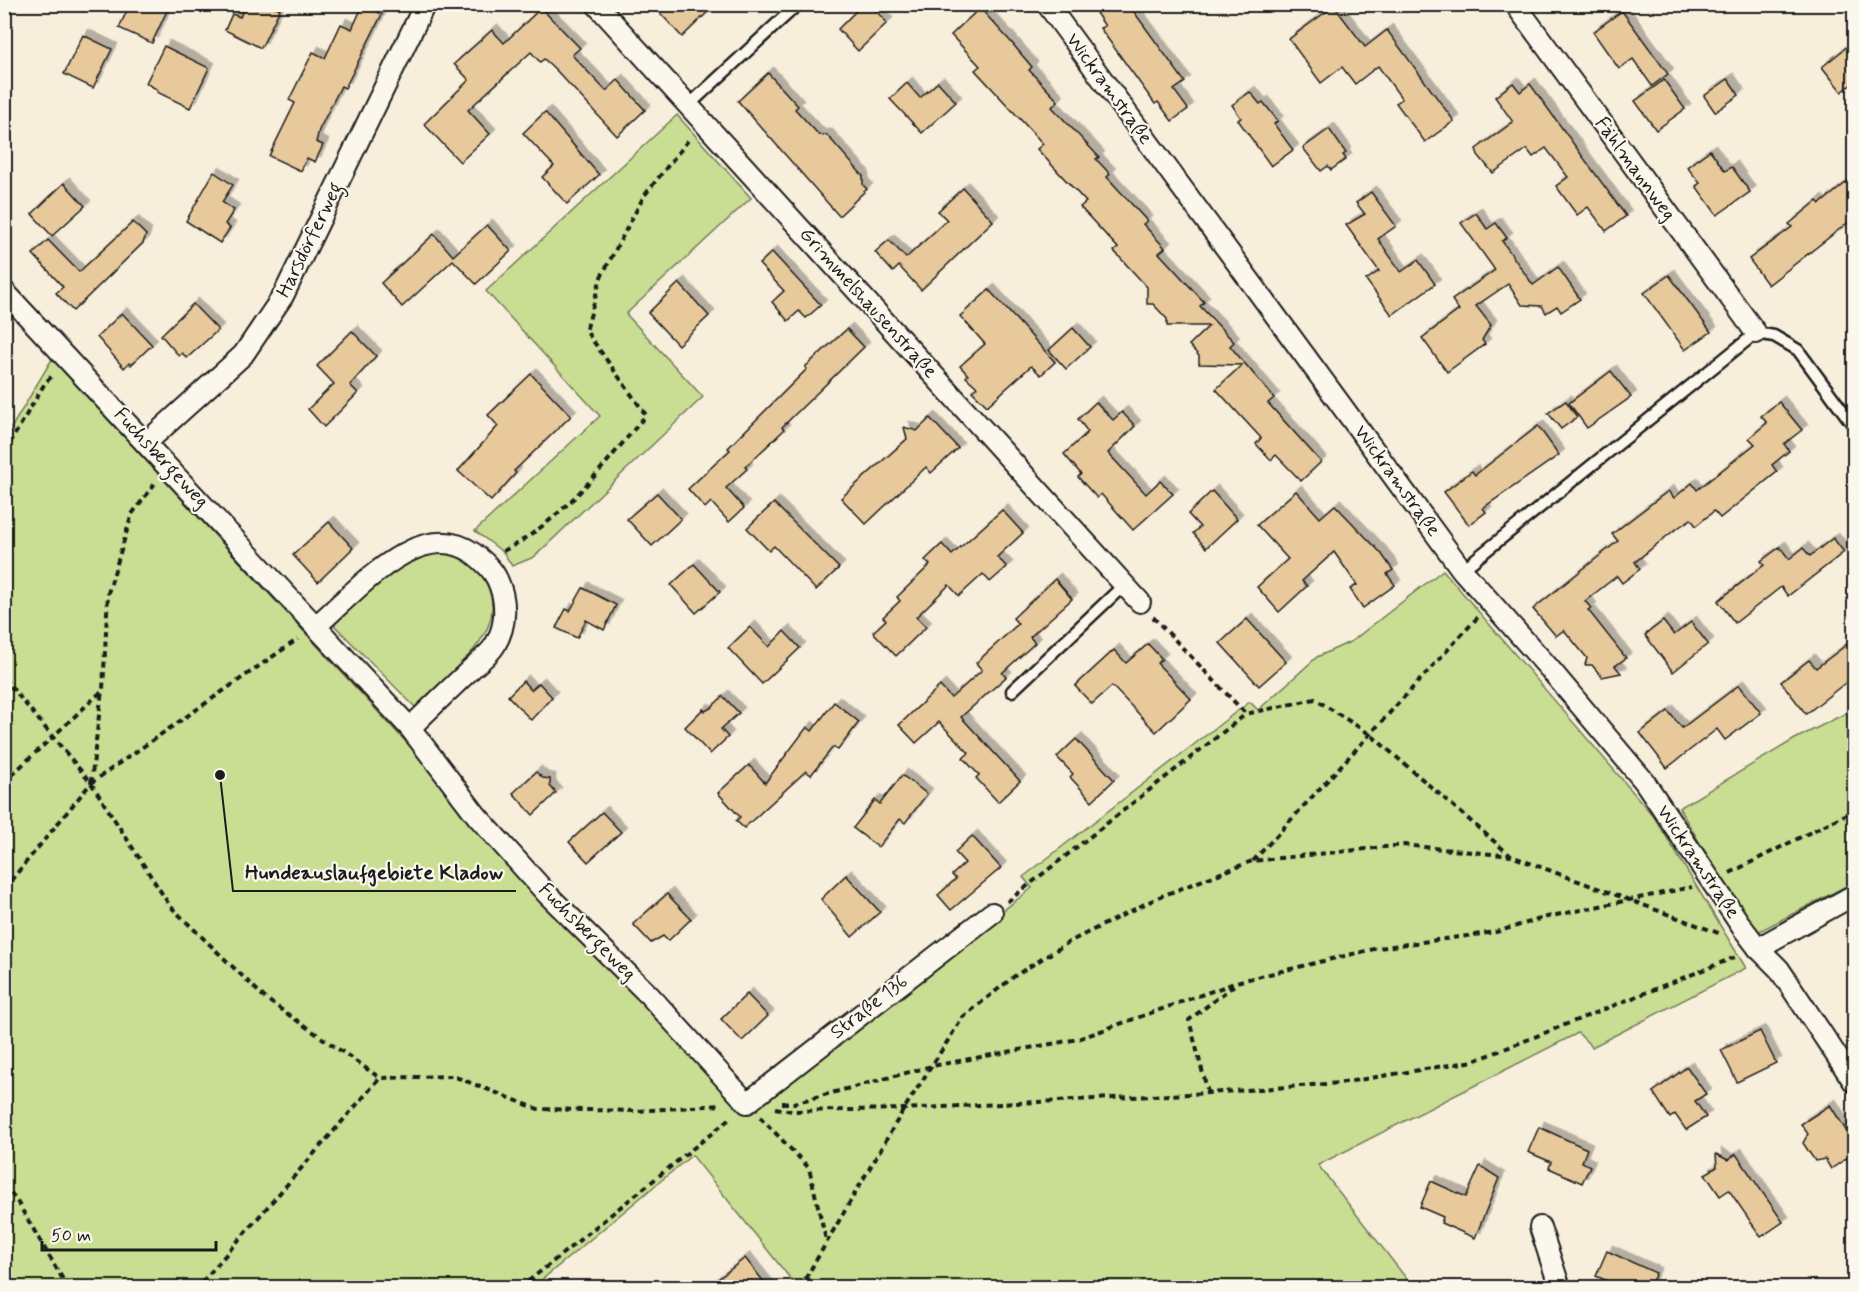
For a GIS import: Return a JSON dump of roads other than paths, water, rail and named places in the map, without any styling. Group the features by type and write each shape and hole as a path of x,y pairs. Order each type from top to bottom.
{"street":[{"name":"Harsdörferweg","path":"147,442 243,355 266,324 283,296 425,4"},
{"name":"Grimmelshausenstraße","path":"596,4 1140,602"},
{"name":"Wickramstraße","path":"1047,4 1462,570 1549,668 1644,781 1758,948 1779,969 1854,1082"},
{"name":"Fählmannweg","path":"1515,4 1756,333"},
{"name":"Fuchsbergeweg","path":"4,291 69,358 410,728 477,816 533,877 649,995 747,1103"},
{"path":"316,626 401,553 424,544 444,542 465,547 483,560 497,578 505,603 503,627 494,646 410,728"},
{"path":"1758,948 1854,895"},
{"name":"Straße 136","path":"747,1103 992,913"},
{"path":"1540,1227 1560,1287"}],"lane":[{"path":"689,105 796,6"},
{"path":"1462,570 1756,333 1774,336 1798,350 1854,426"},
{"path":"1012,691 1124,585"}],"place":[{"name":"Hundeauslaufgebiete Kladow","path":"220,775"}]}
